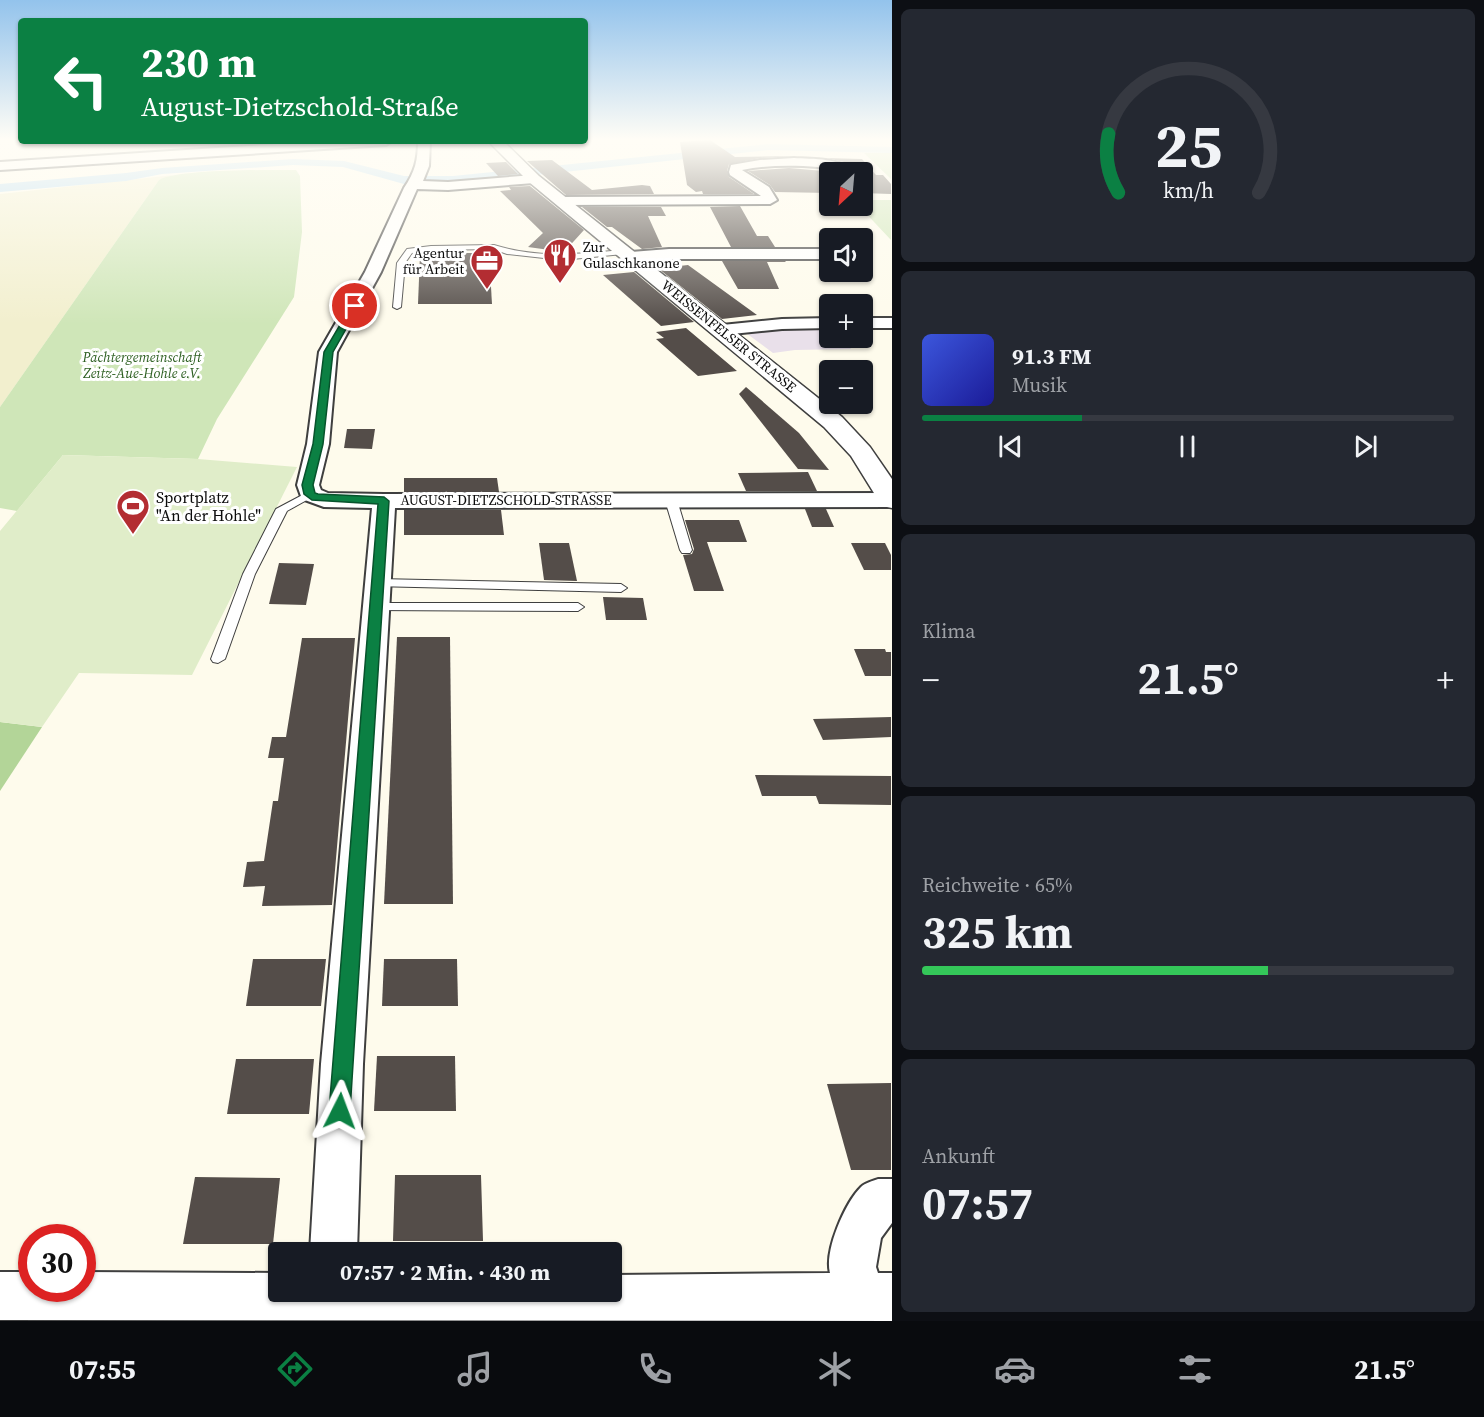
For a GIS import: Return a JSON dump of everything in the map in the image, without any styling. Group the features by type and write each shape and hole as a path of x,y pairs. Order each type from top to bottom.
{"street":[{"path":"310,494 308,485 318,444 328,352 362,293 406,201"},
{"path":"563,201 636,201"},
{"name":"WEISSENFELSER STRASSE","path":"563,201 843,432 868,462 891,500"},
{"path":"627,254 819,254"},
{"path":"722,330 782,324 819,323"},
{"path":"873,323 891,323"},
{"name":"AUGUST-DIETZSCHOLD-STRASSE","path":"310,494 324,500 384,501 891,500"},
{"path":"334,1242 342,1064 384,501"},
{"path":"876,1297 852,1267 859,1232 878,1201 891,1201"},
{"path":"0,1296 268,1284"},
{"path":"382,1302 403,1311 876,1297"}],"lane":[{"path":"397,307 401,263 410,251 431,248 494,247 507,252 562,258 627,254"},
{"path":"562,258 572,263 627,254"},
{"path":"218,660 249,574 282,509 310,494"},
{"path":"671,500 686,550"},
{"path":"376,595 621,588"},
{"path":"376,595 578,607"}],"shaded area":[{"path":"0,201 145,201 0,407"},
{"path":"783,328 819,328 819,348 851,349 795,350 773,353 746,333"}],"green space":[{"name":"Pächtergemeinschaft Zeitz-Aue-Hohle e.V.","path":"145,201 301,201 302,232 294,297 217,419 198,459 63,455 17,511 0,508 0,407"},
{"path":"873,201 891,201 891,240 868,216 873,216"},
{"path":"63,455 198,459 297,467 192,675 79,673 42,727 0,722 0,531"},
{"path":"0,722 42,727 0,791"}],"building":[{"path":"510,201 548,201 584,230 564,252 528,247 543,233"},
{"path":"740,206 757,236 768,236 775,247 731,247 710,207"},
{"path":"582,207 661,207 666,216 648,216 662,247 642,249 612,227 607,227"},
{"path":"489,253 492,304 418,304 420,254"},
{"path":"668,261 671,267 688,265 757,315 722,319 659,269 667,268 660,262"},
{"path":"722,261 786,262 767,262 779,289 738,289"},
{"path":"634,272 694,322 661,326 603,275"},
{"path":"686,328 737,371 698,376 656,339 664,338 656,332"},
{"path":"746,387 799,433 829,470 798,469 739,394"},
{"path":"347,429 375,429 372,449 344,448"},
{"path":"808,472 817,491 746,491 738,473"},
{"path":"404,478 497,478 499,492 404,492"},
{"path":"805,509 826,509 834,527 812,527"},
{"path":"404,510 501,510 504,535 404,535"},
{"path":"685,520 739,520 747,542 707,542 724,591 694,591 683,555 692,554 694,549"},
{"path":"539,543 569,543 577,581 544,580"},
{"path":"851,543 885,543 891,555 891,570 864,570"},
{"path":"279,563 314,564 306,605 269,604"},
{"path":"603,597 643,598 647,620 606,620"},
{"path":"397,637 450,637 453,904 384,904"},
{"path":"302,638 355,638 332,905 262,906 265,886 243,887 247,862 264,861 273,801 278,801 284,758 268,758 272,737 286,737"},
{"path":"854,649 885,649 886,652 891,652 891,676 865,676"},
{"path":"891,717 891,737 823,740 813,719"},
{"path":"755,775 891,776 891,805 819,804 816,796 762,796"},
{"path":"253,959 326,959 321,1006 246,1006"},
{"path":"384,959 457,959 458,1006 382,1006"},
{"path":"377,1056 455,1056 456,1111 374,1111"},
{"path":"236,1059 314,1059 309,1114 227,1114"},
{"path":"891,1083 891,1170 851,1170 827,1084"},
{"path":"395,1175 481,1175 483,1241 393,1241"},
{"path":"195,1177 280,1178 273,1242 268,1242 268,1244 183,1244"}],"place":[{"name":"Zur Gulaschkanone","path":"560,284"},
{"name":"Agentur für Arbeit","path":"487,290"},
{"name":"Sportplatz \"An der Hohle\"","path":"133,535"}],"route":[{"path":"340,1111 376,583 384,501 324,500 310,494 308,485 318,444 328,352 355,306"}]}
